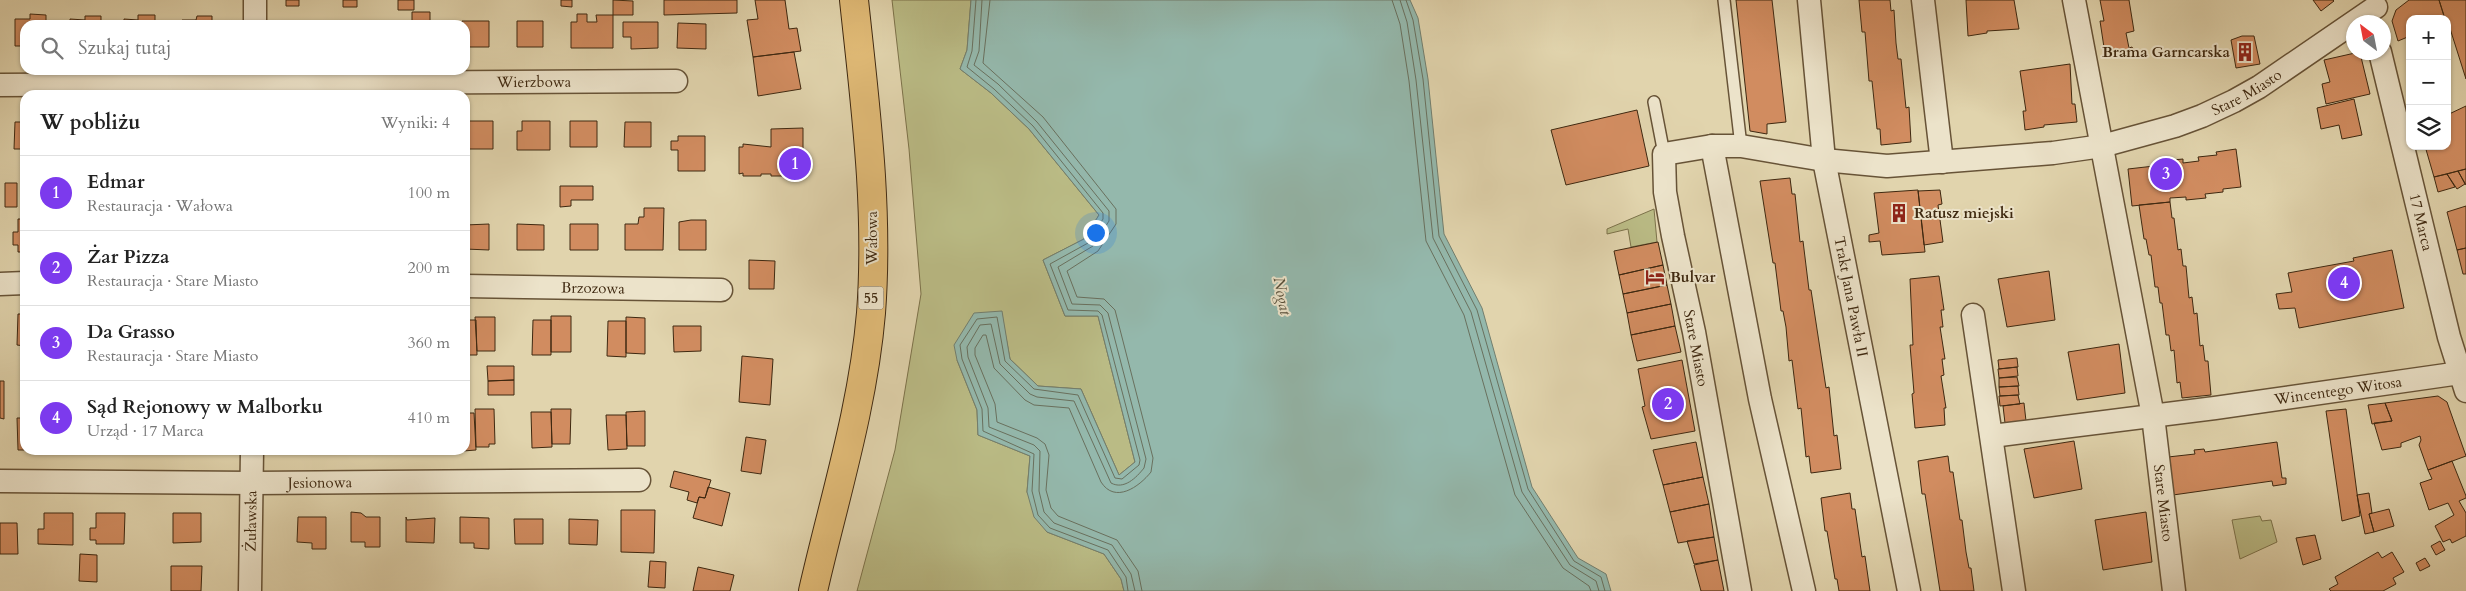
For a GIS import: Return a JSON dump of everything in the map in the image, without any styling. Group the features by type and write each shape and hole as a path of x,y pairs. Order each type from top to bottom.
{"main road":[{"name":"Wałowa","path":"813,591 854,424 865,366 871,313 874,240 871,166 854,0"}],"street":[{"path":"255,0 255,20"},
{"name":"Trakt Jana Pawła II","path":"1809,0 1824,160 1882,463 1909,591"},
{"path":"1923,0 1942,162"},
{"name":"Stare Miasto","path":"2074,0 2153,416 2174,591"},
{"name":"Stare Miasto","path":"1740,591 1694,332 1672,228 1666,192 1664,154 1712,146 1741,146 1824,160 1887,166 2053,153 2102,146 2175,126 2234,101 2259,87 2376,10"},
{"name":"17 Marca","path":"2382,60 2447,327 2464,382"},
{"name":"Wierzbowa","path":"0,85 676,81"},
{"path":"1712,146 1760,399 1804,591"},
{"path":"0,284 20,283"},
{"name":"Brzozowa","path":"470,286 721,290"},
{"path":"1973,315 2014,591"},
{"name":"Wincentego Witosa","path":"2153,416 2464,382"},
{"path":"1992,436 2153,416"},
{"name":"Żuławska","path":"250,591 252,455"},
{"name":"Jesionowa","path":"0,481 252,483 639,480"}],"lane":[{"path":"1724,0 1741,146"},
{"path":"1654,102 1664,154"}],"green space":[{"path":"892,0 971,0 967,50 960,69 991,93 1029,129 1099,215 1084,239 1043,260 1065,316 1098,316 1135,462 1119,475 1081,389 1038,386 1010,359 1001,311 957,360 977,410 978,435 1030,456 1027,492 1047,532 1104,554 1121,579 1124,591 857,591 895,450 921,294 909,149"},
{"path":"1654,209 1657,242 1631,247 1628,229 1607,234 1607,229"},
{"path":"2260,516 2262,521 2271,520 2277,542 2240,559 2232,520"}],"water":[{"name":"Nogat","path":"971,0 1410,0 1418,18 1428,79 1444,234 1482,308 1532,487 1578,558 1606,574 1611,591 1124,591 1121,579 1104,554 1047,532 1034,517 1027,492 1030,456 978,435 977,410 957,360 954,345 974,313 1002,311 1010,359 1038,386 1081,389 1119,475 1135,462 1098,316 1065,316 1043,260 1084,239 1099,215 1029,129 991,93 960,69 967,50"}],"building":[{"path":"286,0 299,0 299,6 286,6"},
{"path":"343,0 357,0 357,7 343,7"},
{"path":"398,0 414,0 414,10 398,10"},
{"path":"561,0 572,0 572,7 561,6"},
{"path":"613,0 633,1 633,15 613,15"},
{"path":"664,0 737,0 737,13 664,15"},
{"path":"755,0 785,0 789,29 797,28 801,51 753,57 747,20 758,19"},
{"path":"1736,0 1772,0 1786,122 1767,124 1767,134 1750,131"},
{"path":"1859,0 1890,0 1891,11 1894,10 1898,59 1901,59 1906,108 1909,107 1911,142 1881,145 1880,129 1877,129 1872,81 1869,81 1865,32 1862,32"},
{"path":"1966,0 2014,0 2019,29 1987,31 1987,33 1968,36"},
{"path":"2100,0 2129,0 2134,31 2126,33 2129,48 2132,47 2133,49 2105,54 2100,21 2104,21"},
{"path":"2313,0 2333,0 2334,1 2321,11"},
{"path":"2409,0 2439,0 2444,15 2406,15 2406,38 2398,41 2392,21 2396,10"},
{"path":"2439,0 2466,0 2466,79 2451,32 2451,15 2444,15"},
{"path":"412,12 430,12 430,20 412,20"},
{"path":"30,14 46,15 46,20 20,20 20,46 15,46 15,19 30,19"},
{"path":"577,14 587,14 587,22 597,22 596,15 613,15 613,48 571,48 571,22 577,22"},
{"path":"138,15 155,15 155,20 138,20"},
{"path":"85,16 101,16 101,20 85,20"},
{"path":"197,16 212,16 212,20 196,20"},
{"path":"470,21 489,21 489,47 470,47"},
{"path":"517,21 543,21 543,47 517,47"},
{"path":"623,22 658,22 658,48 631,49 631,37 623,37"},
{"path":"678,23 706,24 706,49 677,48"},
{"name":"Brama Garncarska","path":"2242,36 2254,36 2260,64 2236,68 2231,40"},
{"path":"794,52 801,89 758,96 753,57"},
{"path":"2346,55 2346,60 2362,60 2370,94 2326,104 2322,84 2330,82 2324,60"},
{"path":"2070,64 2072,104 2075,104 2077,122 2044,125 2044,127 2025,130 2023,111 2026,111 2020,71"},
{"path":"2354,99 2362,135 2342,139 2339,125 2321,129 2317,108"},
{"path":"2466,106 2466,169 2434,177 2426,150 2451,150 2451,113"},
{"path":"1637,110 1649,166 1566,185 1551,130"},
{"path":"470,121 493,121 493,149 470,149"},
{"path":"522,121 550,121 550,150 517,150 517,131 522,131"},
{"path":"570,121 597,121 597,147 570,147"},
{"path":"15,122 20,122 20,149 14,149"},
{"path":"625,122 651,122 651,147 624,147"},
{"path":"803,128 803,176 771,176 771,174 761,174 761,176 743,176 743,173 739,174 739,147 743,147 743,144 771,147 771,129"},
{"path":"678,136 705,136 705,171 678,171 678,150 671,150 671,141 678,141"},
{"path":"2236,149 2241,187 2205,194 2206,198 2186,200 2186,197 2170,198 2170,202 2132,206 2128,169 2163,165 2163,161 2183,159 2183,163 2199,161 2198,157 2217,155 2216,152"},
{"path":"2466,169 2466,185 2458,171"},
{"path":"2458,171 2465,184 2457,189 2447,174"},
{"path":"2447,174 2455,187 2438,192 2434,177"},
{"path":"1790,178 1792,194 1795,194 1800,242 1803,241 1809,290 1811,290 1826,388 1829,387 1834,436 1837,435 1841,469 1811,473 1809,456 1806,457 1801,408 1798,409 1792,360 1789,361 1786,327 1783,311 1781,311 1775,263 1773,263 1760,181"},
{"path":"5,183 17,183 17,207 5,207"},
{"path":"560,186 593,186 593,200 571,200 571,206 560,207"},
{"name":"Ratusz miejski","path":"1918,190 1925,252 1882,255 1880,241 1869,242 1869,235 1879,233 1874,193"},
{"path":"1940,190 1942,204 1938,205 1943,242 1924,245 1918,191"},
{"path":"2170,202 2178,250 2181,249 2183,266 2186,266 2189,298 2192,297 2194,314 2197,313 2200,346 2203,345 2205,361 2208,361 2211,395 2182,398 2180,382 2177,383 2174,350 2171,351 2169,335 2166,335 2162,303 2160,303 2158,287 2155,287 2151,255 2149,255 2146,239 2144,239 2139,205"},
{"path":"2466,206 2466,248 2457,250 2447,212"},
{"path":"644,208 664,208 663,250 625,250 625,224 638,224 639,217 644,217"},
{"path":"18,219 20,219 20,252 18,252 18,245 13,245 13,232 18,232"},
{"path":"706,220 706,250 679,250 679,222"},
{"path":"489,224 489,250 470,249 470,225"},
{"path":"517,224 544,225 544,250 517,250"},
{"path":"570,224 598,224 598,250 570,250"},
{"path":"1658,242 1663,265 1619,275 1614,251"},
{"path":"2466,248 2466,274 2463,274 2457,250"},
{"path":"2392,250 2404,308 2299,328 2295,308 2279,309 2276,294 2292,292 2288,273 2354,261 2353,258"},
{"path":"749,260 775,261 774,289 749,289"},
{"path":"1663,265 1667,285 1623,294 1619,275"},
{"path":"2049,271 2055,320 2007,327 1998,279"},
{"path":"1939,276 1944,310 1941,310 1943,327 1940,327 1945,359 1942,359 1944,375 1941,376 1946,408 1944,408 1945,425 1915,428 1910,345 1913,345 1910,279"},
{"path":"1667,285 1671,304 1627,313 1623,294"},
{"path":"1671,304 1675,326 1631,335 1627,313"},
{"path":"18,314 20,314 20,345 17,345"},
{"path":"551,316 571,316 571,352 551,352"},
{"path":"475,317 495,317 495,351 477,351"},
{"path":"626,317 645,318 645,354 626,353"},
{"path":"470,320 476,320 477,355 470,355"},
{"path":"533,320 551,320 551,355 532,355"},
{"path":"608,321 626,321 626,357 607,356"},
{"path":"673,326 701,326 701,351 674,352"},
{"path":"1675,326 1681,352 1637,361 1631,335"},
{"path":"2119,344 2125,393 2077,400 2068,352"},
{"path":"742,356 773,359 770,405 739,402"},
{"path":"2017,358 2018,367 1999,369 1998,360"},
{"path":"1682,360 1695,431 1651,439 1642,407 1645,406 1638,369"},
{"path":"487,366 514,366 514,380 488,381"},
{"path":"2017,367 2018,376 1999,378 1998,369"},
{"path":"2017,377 2019,386 1999,387 1999,378"},
{"path":"514,380 514,395 488,395 488,381"},
{"path":"0,381 4,381 4,419 0,418"},
{"path":"2018,386 2019,395 2000,396 1999,387"},
{"path":"2018,395 2020,404 2000,406 1999,396"},
{"path":"2438,396 2447,402 2466,456 2428,470 2419,445 2420,436 2401,443 2401,447 2382,450 2374,423 2392,421 2385,403"},
{"path":"2024,403 2026,421 2005,423 2003,406"},
{"path":"2385,403 2392,421 2372,424 2368,405"},
{"path":"475,409 494,409 495,444 489,444 489,447 476,447"},
{"path":"551,409 571,409 570,444 552,444"},
{"path":"2346,409 2360,516 2342,521 2326,411"},
{"path":"645,411 645,446 627,446 626,412"},
{"path":"531,412 551,412 552,447 532,448"},
{"path":"470,413 474,413 476,450 470,450"},
{"path":"606,415 626,415 627,449 608,450"},
{"path":"17,418 20,418 20,450 18,450"},
{"path":"746,437 766,440 761,474 741,471"},
{"path":"2074,441 2082,489 2034,498 2024,449"},
{"path":"1696,442 1703,477 1663,485 1653,450"},
{"path":"2277,442 2282,478 2286,478 2286,484 2273,486 2272,481 2173,495 2168,457 2195,454 2194,450 2204,449 2205,452"},
{"path":"1948,456 1950,472 1953,472 1974,591 1940,591 1925,494 1922,494 1918,461"},
{"path":"2452,461 2466,496 2466,498 2459,501 2466,513 2466,536 2452,543 2450,539 2443,542 2435,526 2454,515 2448,503 2429,510 2420,483 2432,479 2428,470"},
{"path":"674,471 711,480 705,498 699,497 697,503 687,500 689,492 670,487"},
{"path":"1703,477 1709,504 1670,512 1663,485"},
{"path":"708,487 730,493 722,526 693,518 699,497 705,498"},
{"path":"1850,493 1852,509 1855,509 1862,557 1865,556 1870,591 1839,591 1837,579 1835,579 1827,531 1825,531 1821,498"},
{"path":"2369,493 2372,513 2369,514 2374,532 2365,534 2357,495"},
{"path":"1709,504 1714,537 1678,543 1670,512"},
{"path":"2389,509 2394,526 2374,532 2369,514"},
{"path":"621,510 655,510 654,553 621,552"},
{"path":"351,512 361,513 366,517 380,517 380,547 365,547 365,542 351,542"},
{"path":"2146,512 2152,562 2103,570 2095,520"},
{"path":"44,513 73,513 73,545 38,544 38,529 44,529"},
{"path":"96,513 125,513 124,544 96,544 96,540 90,540 90,528 96,528"},
{"path":"173,513 201,513 201,542 173,543"},
{"path":"298,517 326,517 326,549 312,549 312,543 297,542"},
{"path":"406,517 407,520 435,518 434,543 406,542"},
{"path":"460,517 489,518 489,549 474,548 474,543 460,543"},
{"path":"514,519 543,519 543,544 515,544"},
{"path":"569,519 598,520 597,545 569,544"},
{"path":"0,523 17,523 18,554 0,554"},
{"path":"2315,535 2321,559 2303,565 2296,538"},
{"path":"1714,537 1718,560 1694,564 1687,541"},
{"path":"2440,541 2445,550 2436,555 2431,546"},
{"path":"2378,552 2382,558 2392,552 2404,572 2393,578 2396,584 2383,591 2331,591 2329,589 2338,584 2335,577"},
{"path":"80,554 97,555 97,582 79,581"},
{"path":"2425,558 2430,566 2420,571 2416,563"},
{"path":"1718,560 1724,591 1701,591 1694,565"},
{"path":"650,561 666,562 665,588 648,587"},
{"path":"171,566 202,566 201,591 171,591"},
{"path":"698,567 734,575 730,591 693,591"}],"place":[{"name":"Brama Garncarska","path":"2245,52"},
{"name":"Edmar","path":"795,164"},
{"name":"Da Grasso","path":"2166,174"},
{"name":"Ratusz miejski","path":"1899,213"},
{"name":"Bulvar","path":"1655,277"},
{"name":"Sąd Rejonowy w Malborku","path":"2344,283"},
{"name":"Żar Pizza","path":"1668,404"}]}
